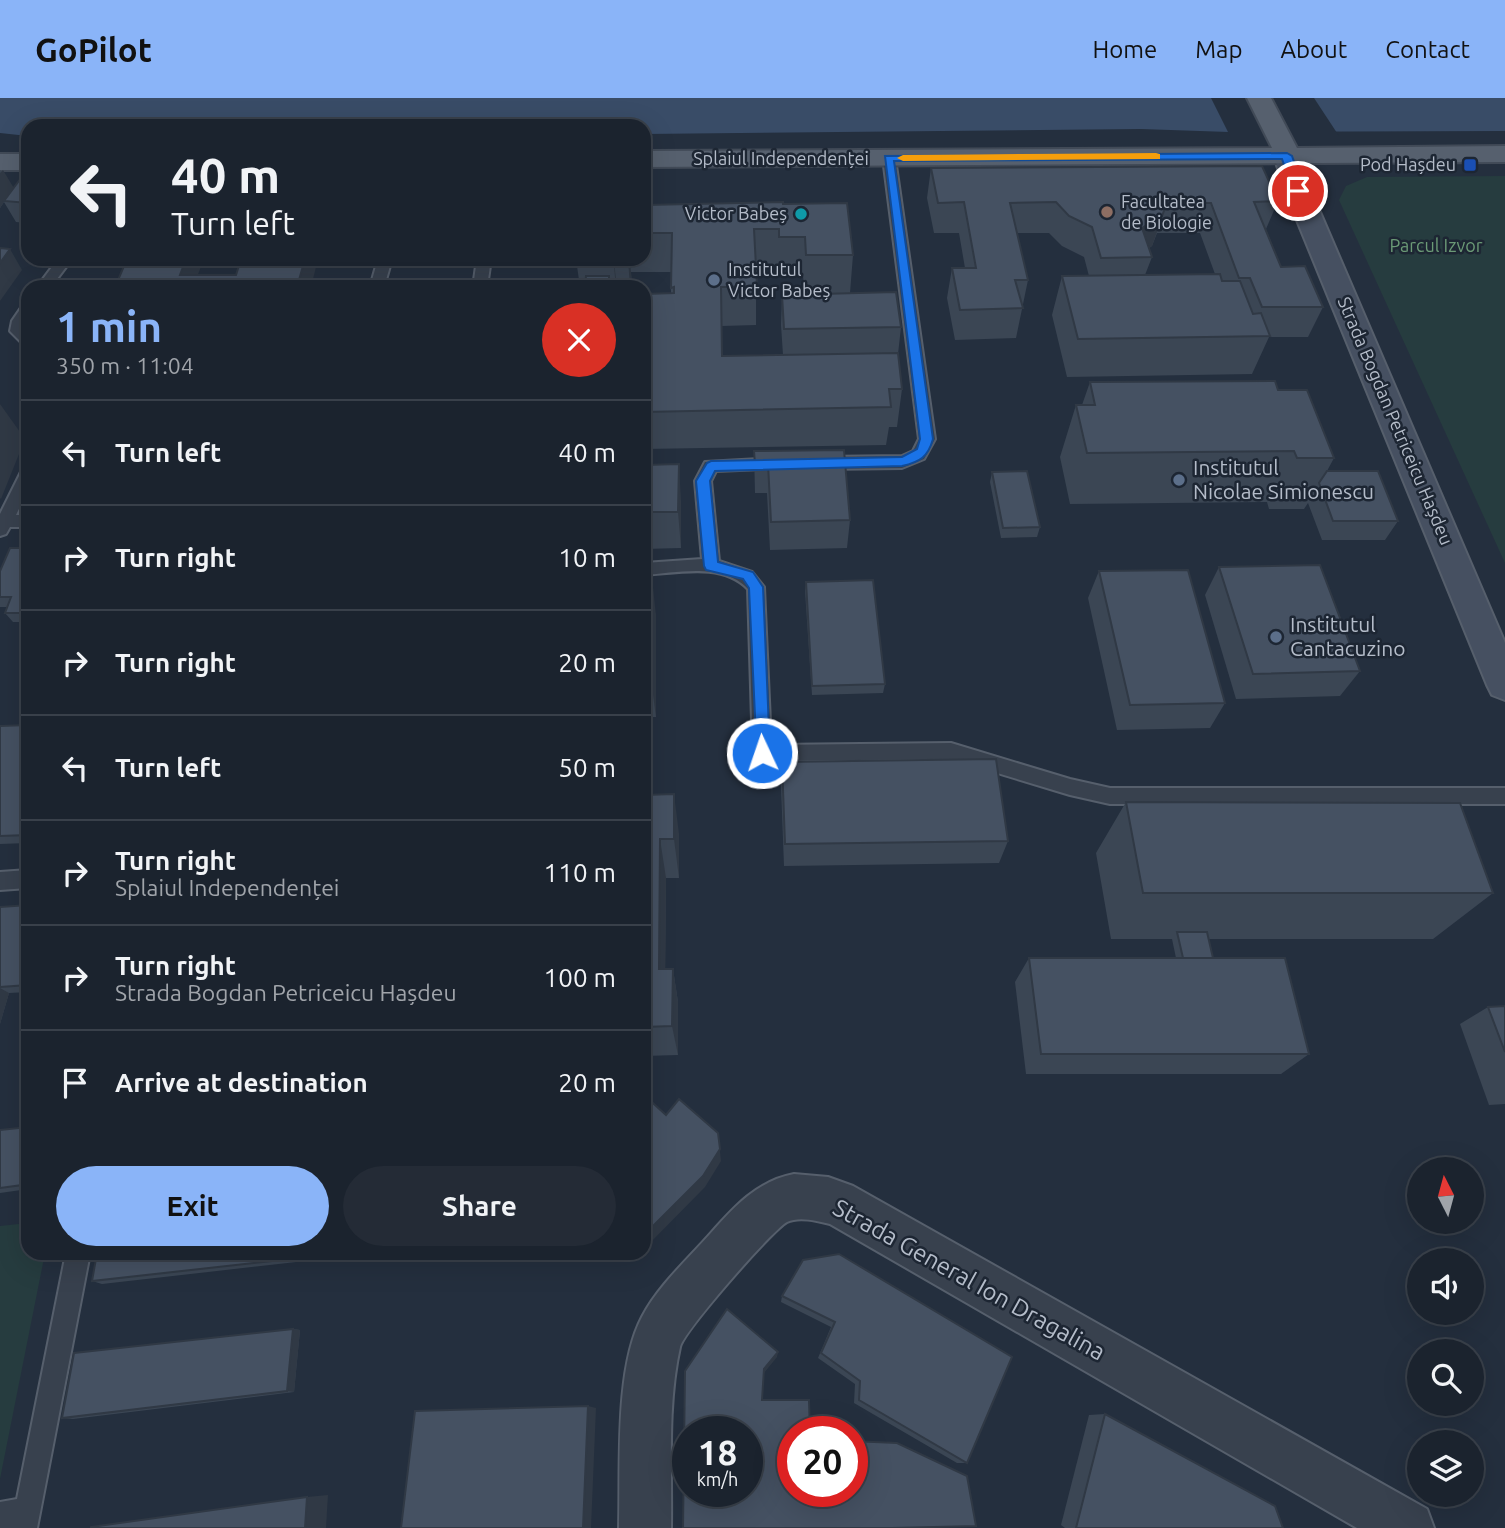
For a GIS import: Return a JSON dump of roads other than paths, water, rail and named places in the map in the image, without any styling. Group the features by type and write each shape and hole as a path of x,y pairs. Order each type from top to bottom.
{"main road":[{"path":"1259,98 1284,146"},
{"name":"Splaiul Independenței","path":"651,159 889,158 1284,146 1505,154"},
{"name":"Strada Bogdan Petriceicu Hașdeu","path":"1284,146 1298,191 1505,685"},
{"path":"0,162 21,162"}],"street":[{"name":"Strada General Ion Dragalina","path":"645,1528 649,1399 659,1332 699,1283 771,1205 801,1195 837,1202 1379,1522"}],"lane":[{"path":"711,566 703,481 711,466 902,462 914,459 923,452 927,439 889,158"},
{"path":"21,319 17,326 17,331 21,335"},
{"path":"3,525 21,488"},
{"path":"3,525 21,522"},
{"path":"651,569 711,566 729,569 748,575 756,587 762,753 951,751 974,756 1076,791 1110,796 1505,796"},
{"path":"0,881 21,880"},
{"path":"0,1515 25,1519 77,1260"}],"water":[{"path":"0,98 1505,98 1505,131 1229,132 1141,129 651,134 651,119 21,119 21,135 0,133"}],"place":[{"name":"Pod Hașdeu","path":"1470,165"},
{"name":"Facultatea de Biologie","path":"1107,212"},
{"name":"Victor Babeș","path":"801,214"},
{"name":"Institutul Victor Babeș","path":"714,280"},
{"name":"Institutul Nicolae Simionescu","path":"1179,480"},
{"name":"Institutul Cantacuzino","path":"1276,637"}],"park label":[{"name":"Parcul Izvor","path":"1436,246"}]}
